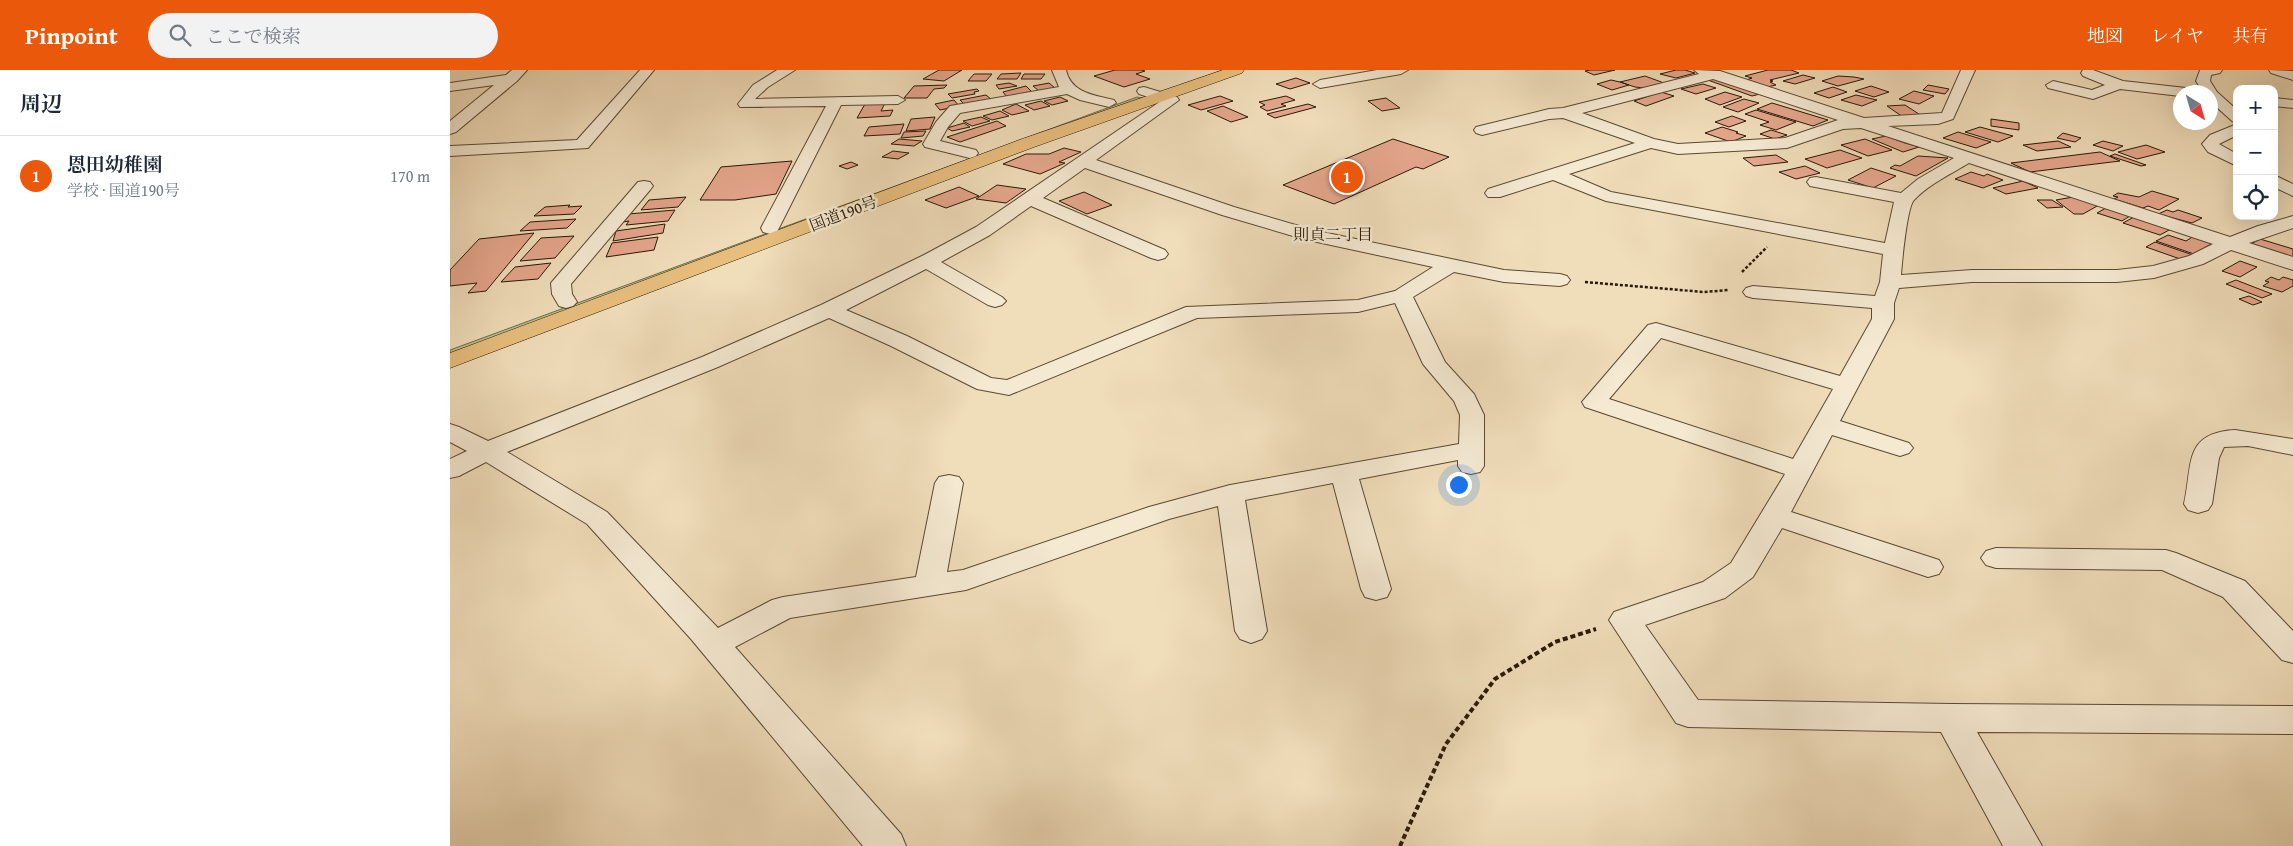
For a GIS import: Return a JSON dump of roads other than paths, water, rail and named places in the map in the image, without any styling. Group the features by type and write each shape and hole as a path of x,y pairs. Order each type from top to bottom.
{"highway":[{"name":"国道190号","path":"450,361 1028,143 1209,70"},
{"name":"国道190号","path":"450,344 770,228 970,152 1109,103 1237,70"}],"street":[{"path":"450,151 582,146 647,70"},
{"path":"788,70 750,94 745,104 898,100"},
{"path":"1059,70 1060,76 1068,90"},
{"path":"1320,84 1401,70"},
{"path":"1564,113 1578,116 1650,143 1678,149 1787,143 1841,124 1938,119 1948,116 1968,70"},
{"path":"2205,85 2203,81 2205,73 2210,70"},
{"path":"2276,70 2293,76"},
{"path":"1482,130 1549,114 1564,113 1708,72 2293,264"},
{"path":"2088,73 2102,81 2118,86 2173,91"},
{"path":"450,87 516,74"},
{"path":"450,129 516,74"},
{"path":"2053,85 2093,95 2118,86"},
{"path":"770,228 836,101 855,89"},
{"path":"970,152 930,144 941,125 955,109 996,96 1068,90 1080,96 1109,103"},
{"path":"450,470 487,451 710,362 829,310 927,262 983,231 1172,100 1152,93"},
{"path":"2218,96 2233,98"},
{"path":"2218,101 2233,114"},
{"path":"2278,102 2293,104"},
{"path":"2233,131 2216,138 2210,144 2214,149 2233,159"},
{"path":"1494,193 1650,143"},
{"path":"1968,157 1924,183 1904,199 1892,250 1883,319 1775,516 1742,570 1714,590 1624,620 1688,713 1951,718 2293,720"},
{"path":"1082,161 1228,212 1310,236 1504,276 1560,280"},
{"path":"1554,174 1606,196 1892,250"},
{"path":"1816,182 1904,199"},
{"path":"2278,182 2293,191"},
{"path":"566,302 562,294 561,283 644,186"},
{"path":"1029,198 1158,254"},
{"path":"1743,291 1886,292 1972,276 2117,276 2154,272 2196,260 2222,247 2265,230 2293,222"},
{"path":"927,262 995,301"},
{"path":"829,310 899,341 985,384 1008,388 1194,312 1358,306 1402,294 1451,265"},
{"path":"714,644 783,608 966,580 1159,513 1230,494 1344,474 1471,459 1472,415 1464,400 1435,364 1402,294"},
{"path":"1800,470 1594,402 1656,330 1846,385"},
{"path":"1824,424 1900,448"},
{"path":"450,432 487,451 597,518 714,644 887,846"},
{"path":"2198,504 2209,447 2216,439 2231,437 2293,447"},
{"path":"1344,474 1376,589"},
{"path":"930,584 949,483"},
{"path":"1230,494 1251,632"},
{"path":"1775,516 1928,568"},
{"path":"1996,558 2166,560 2234,589 2293,651"},
{"path":"1951,718 2022,846"}],"place":[{"name":"恩田幼稚園","path":"1347,177"}],"district":[{"name":"則貞二丁目","path":"1333,234"}]}
